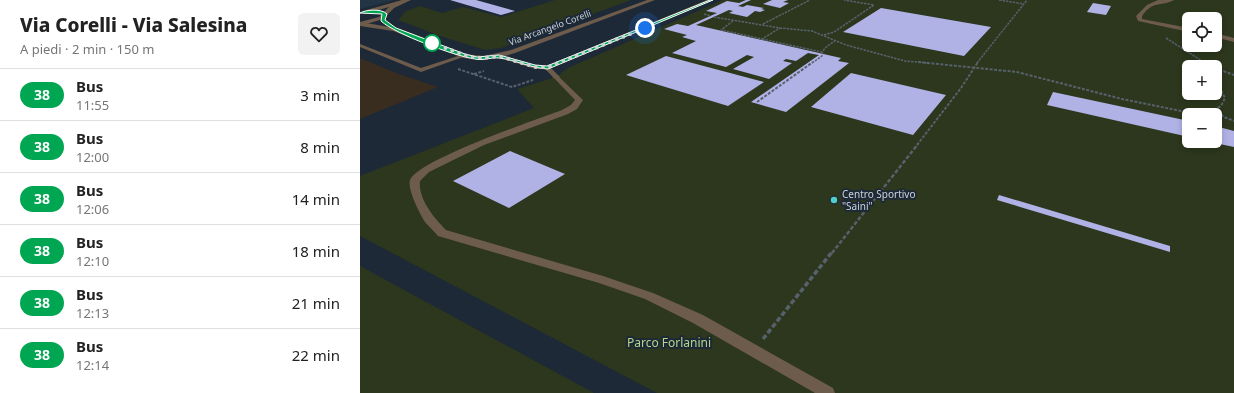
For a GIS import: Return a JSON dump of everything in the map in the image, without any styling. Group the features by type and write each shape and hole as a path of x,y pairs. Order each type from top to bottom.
{"street":[{"path":"362,13 408,0"},
{"name":"Via Arcangelo Corelli","path":"360,24 394,29 464,56 477,58 499,56 652,0"},
{"path":"1171,0 1162,1 1143,8 1139,16 1140,20 1182,29"},
{"path":"360,24 375,21 392,7 401,2"},
{"path":"362,13 379,12 384,15"},
{"path":"384,15 383,21 394,29"},
{"path":"1222,37 1234,40"},
{"name":"Via Arcangelo Corelli","path":"499,56 535,67 548,67"},
{"path":"548,67 579,100 574,107 565,112 481,143 445,159 426,170 415,180 414,189 430,221 442,233 603,280 649,296 698,319 828,393"}],"lane":[{"name":"Via Arcangelo Corelli","path":"548,67 711,0"},
{"name":"Via Arcangelo Corelli","path":"360,45 420,70 464,56"}],"path":[{"path":"762,24 810,0"},
{"path":"822,36 834,32 874,5 844,0"},
{"path":"999,0 1024,4"},
{"path":"754,350 906,160 961,88 974,67 1027,0"},
{"path":"714,17 780,28 812,31 846,45 905,61 1016,72 1153,106 1182,111"},
{"path":"733,21 721,30 822,52"},
{"path":"762,39 780,28"},
{"path":"1163,36 1199,60"},
{"path":"757,102 822,56 822,52 826,46 835,41"},
{"path":"440,64 512,87 528,80 556,77"},
{"path":"1222,70 1234,74"},
{"path":"1218,108 1221,106 1224,98 1222,94"},
{"path":"1222,116 1234,121"}],"shaded area":[{"path":"360,0 394,0 360,9"},
{"path":"360,58 396,73 438,87 360,119"}],"green space":[{"path":"555,0 631,0 501,48 485,50 440,36 398,20 406,11 420,6 442,13 463,7 501,17"},
{"name":"Centro Sportivo \"Saini\"","path":"723,0 1234,0 1234,393 657,393 360,236 360,176 534,108 517,89 556,77 568,68"},
{"path":"360,266 594,393 360,393"}],"building":[{"path":"450,0 476,0 515,11 501,15"},
{"path":"746,0 751,0 738,6 743,7 747,5 764,8 761,9 765,10 760,12 755,11 747,17 729,13 733,11 729,10 696,25 841,58 838,61 849,63 786,112 751,102 819,55 808,53 796,61 786,59 783,61 792,63 769,79 733,69 754,57 747,55 726,67 672,53 696,41 682,37 687,35 664,29 677,24 688,26 717,13 706,11 727,1 739,3"},
{"path":"772,0 788,0 783,2 789,3 780,8 763,4"},
{"path":"1093,3 1111,6 1106,15 1087,12"},
{"path":"881,8 991,27 964,56 843,32"},
{"path":"666,56 764,82 728,106 626,75"},
{"path":"851,73 946,95 913,135 811,107"},
{"path":"1053,92 1182,120 1182,135 1047,105"},
{"path":"1222,128 1234,131 1234,147 1222,144"},
{"path":"510,151 565,174 509,208 453,181"},
{"path":"999,195 1170,246 1170,252 997,200"}],"bus line":[{"name":"38","path":"360,13 384,13 383,21 394,29 464,56 484,58 499,56 542,68 562,62 711,0"}],"place":[{"name":"Centro Sportivo \"Saini\"","path":"834,200"}],"route":[{"path":"432,43 464,56 484,58 499,56 542,68 562,62 645,28"}],"park label":[{"name":"Parco Forlanini","path":"669,343"}]}
